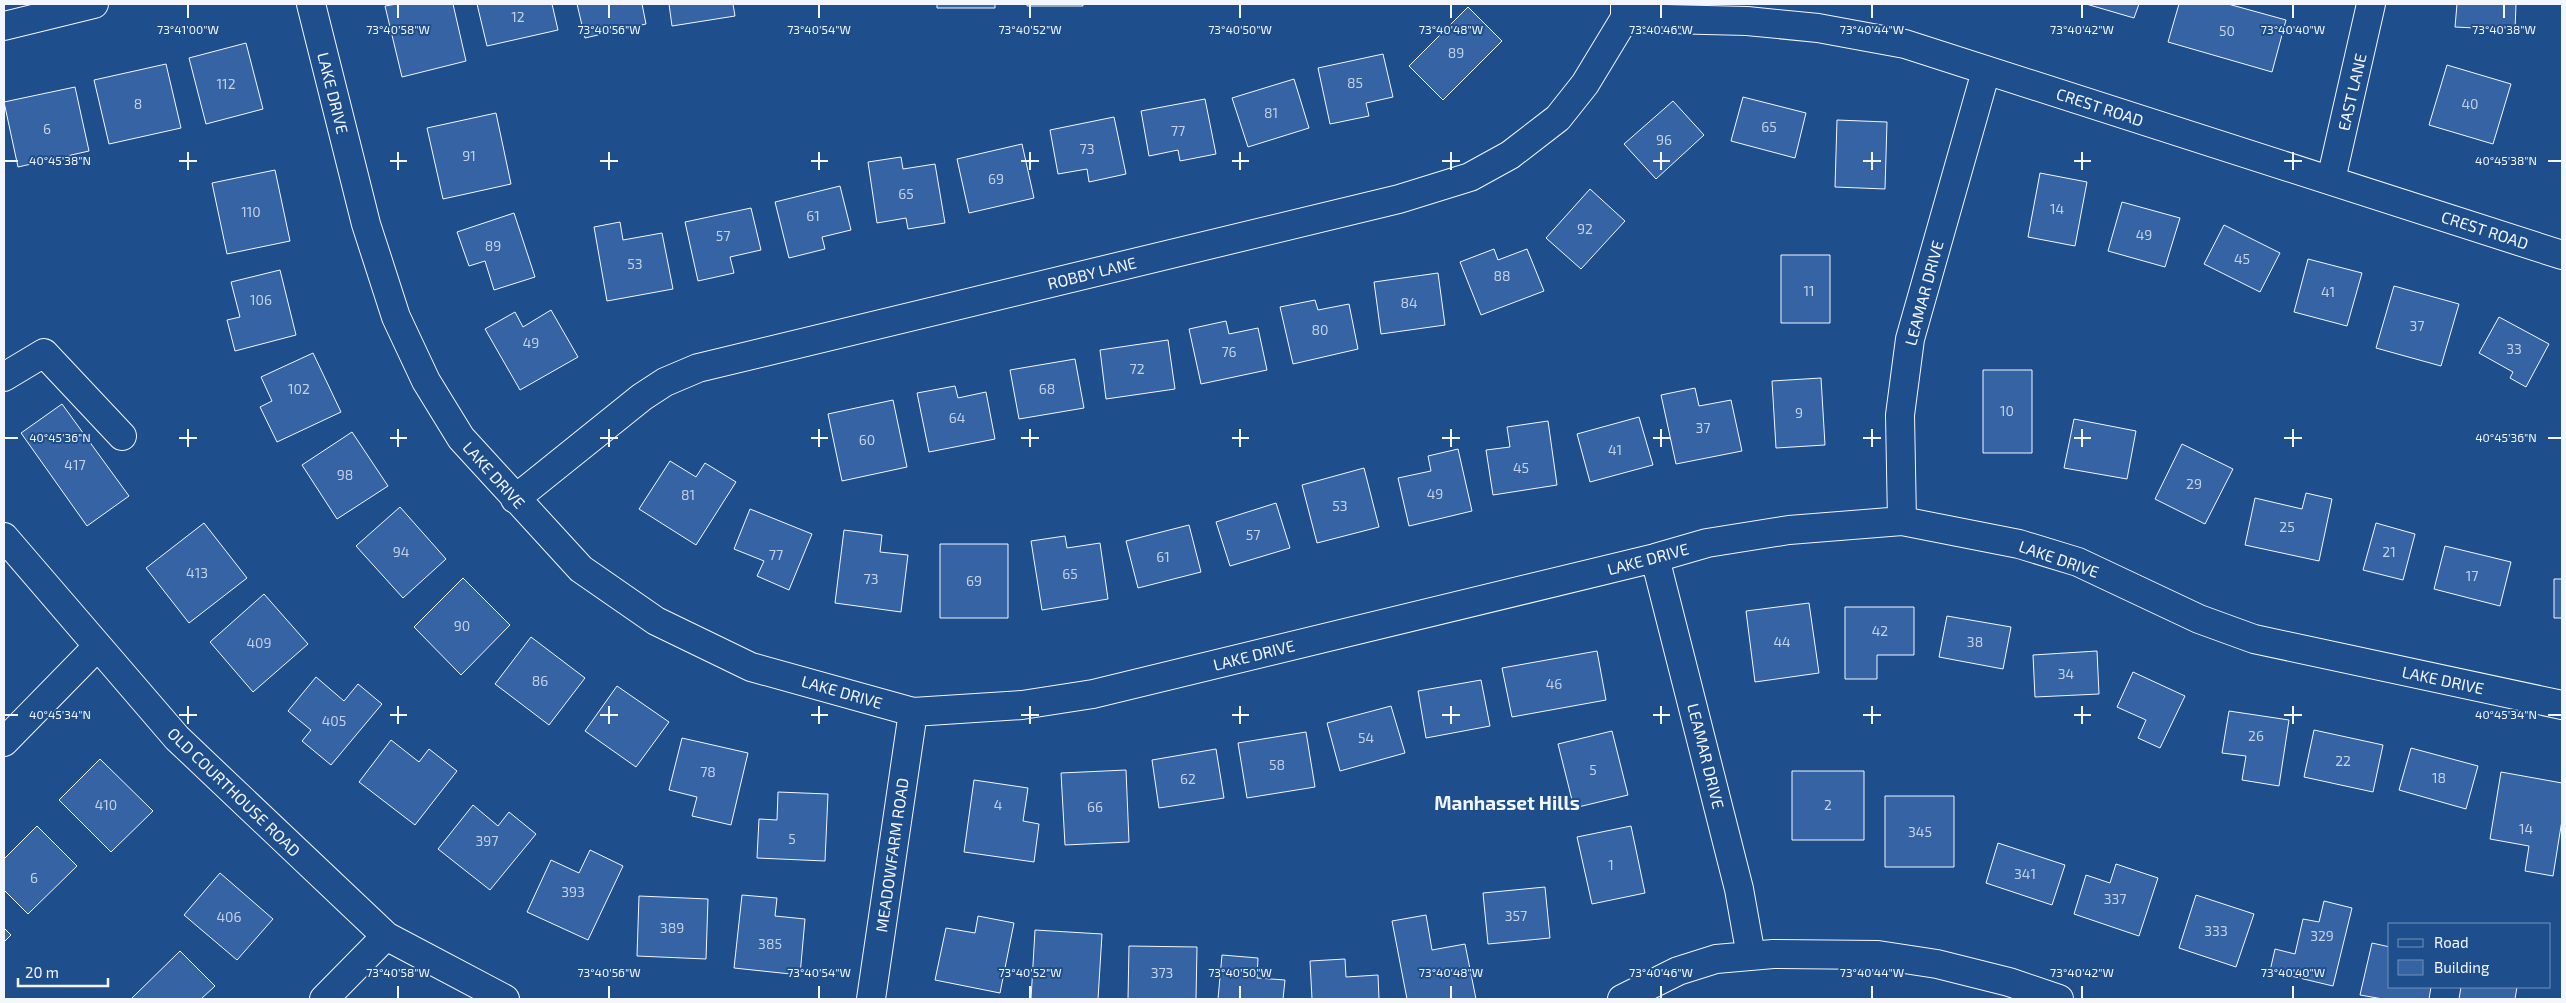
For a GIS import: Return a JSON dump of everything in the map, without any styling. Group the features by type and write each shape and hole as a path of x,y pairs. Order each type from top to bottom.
{"street":[{"path":"4,26 94,4"},
{"name":"LAKE DRIVE","path":"311,4 366,224 396,317 426,381 461,438 581,569 656,621 751,667 913,712 1022,704 1093,694 1655,558 1707,543 1789,530 1902,521 2019,544 2078,562 2199,619 2254,639 2562,706"},
{"name":"EAST LANE","path":"2331,180 2371,4"},
{"name":"ROBBY LANE","path":"515,499 642,397 665,382 698,368 1399,199 1470,177 1510,155 1558,118 1585,84 1625,11"},
{"name":"CREST ROAD","path":"1625,11 1818,28 1905,44 2562,255"},
{"name":"LEAMAR DRIVE","path":"1902,521 1900,415 1910,339 1986,71"},
{"path":"4,377 44,353 122,436"},
{"name":"OLD COURTHOUSE ROAD","path":"4,537 176,738 386,936 505,999"},
{"name":"LEAMAR DRIVE","path":"1655,558 1739,889 1751,956"},
{"path":"4,742 97,647"},
{"name":"MEADOWFARM ROAD","path":"871,999 913,712"},
{"path":"324,999 386,936"},
{"path":"1622,999 1678,971 1716,959 1773,954 1878,955 1938,964 2009,982 2059,999"}],"building":[{"path":"397,4 453,4 466,61 402,77 385,6"},
{"path":"477,4 552,4 558,30 487,46"},
{"path":"577,4 642,4 646,24 585,38"},
{"path":"669,4 733,4 735,16 672,26"},
{"path":"937,4 995,4 995,8 937,8"},
{"path":"1027,4 1083,4 1083,6 1027,6"},
{"path":"2086,4 2139,4 2134,18"},
{"path":"2179,4 2228,4 2286,20 2272,72 2168,42"},
{"path":"2457,4 2516,4 2515,30 2455,27"},
{"path":"1468,7 1502,41 1443,100 1409,66"},
{"path":"246,43 263,109 206,124 189,58"},
{"path":"1383,54 1393,97 1366,103 1369,116 1330,124 1318,68"},
{"path":"166,64 181,128 109,144 94,80"},
{"path":"2447,65 2511,84 2493,144 2429,125"},
{"path":"1294,79 1309,128 1248,147 1232,98"},
{"path":"75,87 89,151 18,167 4,102"},
{"path":"1743,97 1806,113 1795,158 1731,141"},
{"path":"1205,99 1216,154 1180,161 1178,150 1149,156 1141,111"},
{"path":"1673,101 1704,135 1656,179 1624,144"},
{"path":"496,113 511,184 443,199 427,128"},
{"path":"1114,117 1126,174 1089,182 1087,169 1058,174 1050,130"},
{"path":"1837,120 1887,122 1885,189 1835,187"},
{"path":"1022,144 1034,198 969,213 957,159"},
{"path":"901,157 903,169 935,164 945,223 908,229 906,218 877,223 868,162"},
{"path":"275,170 290,241 227,254 212,183"},
{"path":"2040,173 2087,182 2075,246 2028,237"},
{"path":"840,186 851,230 822,237 825,249 789,258 775,202"},
{"path":"1590,189 1625,221 1581,269 1546,238"},
{"path":"2122,202 2180,218 2165,267 2108,251"},
{"path":"751,208 761,250 730,257 734,273 698,281 685,222"},
{"path":"514,213 535,277 494,290 485,261 469,266 457,232"},
{"path":"620,222 623,240 662,233 673,289 607,301 594,227"},
{"path":"2224,225 2280,253 2260,292 2204,264"},
{"path":"1494,249 1498,260 1527,249 1544,291 1481,315 1460,262"},
{"path":"1781,255 1830,255 1830,323 1781,323"},
{"path":"2308,259 2362,273 2347,326 2294,312"},
{"path":"280,270 296,335 235,351 227,320 240,317 231,282"},
{"path":"1438,273 1445,325 1381,334 1374,282"},
{"path":"2394,286 2459,304 2441,366 2376,348"},
{"path":"1315,300 1318,310 1349,304 1358,349 1293,364 1280,307"},
{"path":"551,310 578,357 520,390 485,329 515,312 523,327"},
{"path":"2499,317 2549,344 2526,387 2510,378 2513,372 2479,353"},
{"path":"1226,321 1229,334 1258,328 1267,370 1201,384 1189,329"},
{"path":"1168,340 1175,389 1106,399 1100,350"},
{"path":"313,353 341,412 277,442 260,407 272,401 261,377"},
{"path":"1075,359 1084,408 1019,419 1010,370"},
{"path":"1983,370 2032,370 2032,453 1983,453"},
{"path":"1821,378 1825,445 1776,448 1772,381"},
{"path":"955,386 958,398 986,392 995,439 929,452 917,393"},
{"path":"1695,388 1699,406 1731,400 1742,451 1676,464 1661,395"},
{"path":"893,400 907,467 842,481 828,414"},
{"path":"62,404 129,496 87,526 21,433"},
{"path":"1639,417 1653,465 1590,482 1577,434"},
{"path":"2074,419 2136,431 2127,479 2064,468"},
{"path":"1548,421 1557,485 1493,495 1486,450 1510,447 1507,427"},
{"path":"352,432 388,486 337,519 302,465"},
{"path":"2182,444 2233,469 2205,524 2155,499"},
{"path":"1458,449 1472,511 1409,526 1398,478 1431,471 1428,456"},
{"path":"670,461 696,477 705,463 736,482 696,545 639,509"},
{"path":"1364,468 1379,527 1317,543 1302,485"},
{"path":"2306,493 2332,499 2319,561 2245,545 2255,498 2302,509"},
{"path":"1276,503 1290,548 1230,566 1216,522"},
{"path":"400,507 446,559 403,598 356,546"},
{"path":"750,509 812,534 789,590 757,576 764,561 734,549"},
{"path":"204,523 247,578 189,623 146,568"},
{"path":"2376,523 2415,534 2403,580 2363,570"},
{"path":"1189,525 1201,572 1138,588 1126,541"},
{"path":"844,530 882,535 880,552 908,555 901,612 835,603"},
{"path":"1065,536 1067,548 1100,543 1108,599 1042,610 1031,541"},
{"path":"940,544 1008,544 1008,618 940,618"},
{"path":"2445,546 2511,562 2500,606 2434,589"},
{"path":"463,578 510,625 461,675 414,627"},
{"path":"2554,579 2562,579 2562,618 2554,618"},
{"path":"264,594 308,644 253,692 210,642"},
{"path":"1809,603 1819,673 1755,682 1746,611"},
{"path":"1845,607 1914,607 1914,655 1877,655 1877,679 1845,679"},
{"path":"1947,616 2011,627 2003,669 1939,657"},
{"path":"531,637 585,678 549,725 495,684"},
{"path":"1597,651 1606,700 1512,717 1502,668"},
{"path":"2097,651 2099,694 2035,697 2033,655"},
{"path":"2133,672 2185,696 2160,748 2138,738 2146,720 2117,707"},
{"path":"316,677 344,701 358,684 382,704 331,765 302,741 311,730 288,711"},
{"path":"1481,680 1490,726 1426,738 1418,691"},
{"path":"617,686 669,722 636,767 585,731"},
{"path":"1391,706 1405,753 1340,771 1327,723"},
{"path":"2229,711 2289,720 2279,786 2242,780 2246,756 2222,753"},
{"path":"2314,730 2383,745 2373,792 2304,777"},
{"path":"1612,731 1628,795 1574,808 1558,744"},
{"path":"1306,732 1315,787 1247,798 1238,743"},
{"path":"682,738 748,753 731,825 692,816 697,797 669,790"},
{"path":"391,740 419,762 429,749 457,771 415,825 359,782"},
{"path":"2411,748 2478,766 2466,809 2399,790"},
{"path":"1216,749 1224,798 1159,808 1152,760"},
{"path":"100,759 153,811 111,852 59,800"},
{"path":"1126,770 1129,842 1065,845 1061,773"},
{"path":"1792,771 1864,771 1864,840 1792,840"},
{"path":"2501,772 2562,783 2562,820 2553,876 2525,871 2529,846 2490,839"},
{"path":"974,780 1028,788 1023,821 1039,824 1034,862 964,852"},
{"path":"778,792 828,794 825,861 757,858 759,819 777,820"},
{"path":"1885,796 1954,796 1954,867 1885,867"},
{"path":"473,805 498,826 509,812 536,834 490,890 438,849"},
{"path":"37,826 77,866 28,914 4,890 4,859"},
{"path":"1631,826 1645,893 1592,904 1577,837"},
{"path":"1998,843 2065,865 2052,905 1986,883"},
{"path":"590,850 623,866 588,940 527,912 551,860 579,873"},
{"path":"2116,864 2158,878 2139,936 2074,914 2086,875 2110,883"},
{"path":"220,873 273,919 237,960 184,915"},
{"path":"1545,887 1550,938 1488,944 1483,893"},
{"path":"742,895 777,898 775,916 805,919 800,975 734,968"},
{"path":"2196,895 2254,914 2236,967 2179,948"},
{"path":"639,896 708,899 706,959 637,956"},
{"path":"2324,901 2352,908 2333,986 2270,971 2275,949 2295,954 2303,919 2319,922"},
{"path":"1426,915 1432,950 1465,944 1476,999 1407,999 1392,921"},
{"path":"978,916 1014,923 1000,993 935,980 946,928 975,933"},
{"path":"4,928 11,935 4,942"},
{"path":"1035,930 1102,934 1098,999 1031,999"},
{"path":"2372,943 2388,947 2388,988 2431,988 2429,999 2383,999 2360,995"},
{"path":"1129,946 1197,947 1196,999 1128,999"},
{"path":"180,951 215,986 201,999 131,999"},
{"path":"1222,955 1258,958 1257,978 1285,980 1283,999 1218,999"},
{"path":"1345,959 1346,977 1378,975 1379,999 1312,999 1310,961"},
{"path":"2461,988 2517,988 2515,999 2459,999"}],"district":[{"name":"Manhasset Hills","path":"1507,803"}]}
